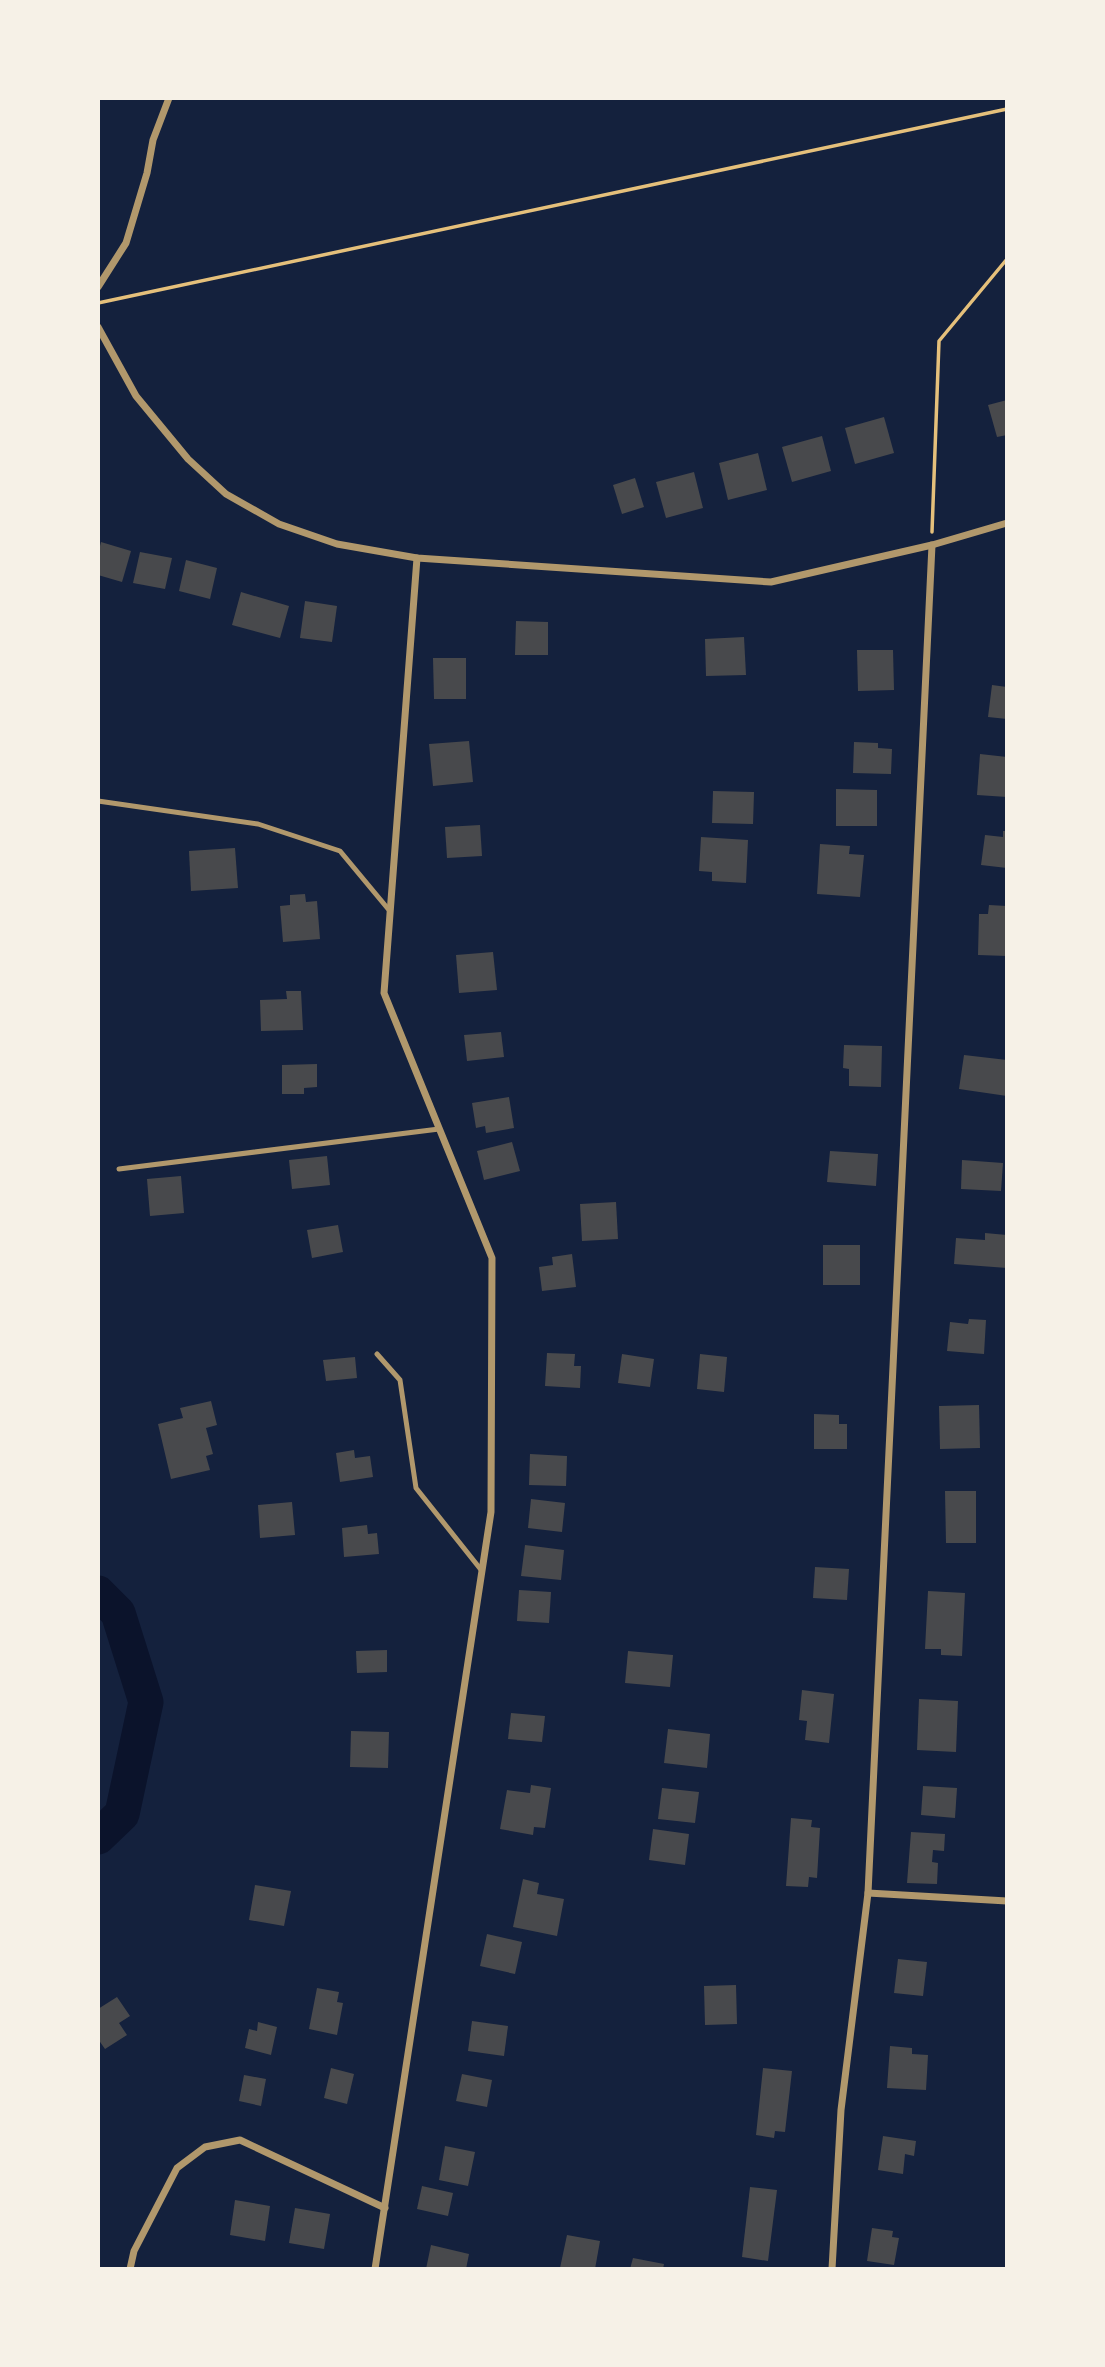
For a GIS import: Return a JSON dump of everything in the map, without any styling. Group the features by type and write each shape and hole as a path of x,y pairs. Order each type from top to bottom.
{"street":[{"path":"98,287 126,243 147,173 153,141 169,98"},
{"path":"98,327 136,396 188,460 226,494 279,524 337,544 417,558 771,582 932,545 1007,523"},
{"path":"832,2269 841,2110 868,1893 932,545"},
{"path":"376,2269 491,1512 492,1258 384,993 417,558"},
{"path":"868,1893 1007,1901"},
{"path":"130,2269 134,2251 177,2168 205,2147 240,2140 385,2208"}],"lane":[{"path":"98,801 258,824 340,851 389,910"},
{"path":"119,1169 439,1129"},
{"path":"377,1354 400,1380 416,1488 482,1571"}],"path":[{"path":"98,303 1007,108"},
{"path":"932,545 939,341 1007,259"}],"building":[{"path":"1007,400 1007,435 997,437 988,405"},
{"path":"884,417 894,453 855,464 845,428"},
{"path":"822,436 831,471 792,482 782,447"},
{"path":"758,453 767,490 728,500 719,463"},
{"path":"694,472 703,508 666,518 656,482"},
{"path":"635,478 644,507 622,514 613,485"},
{"path":"101,542 131,551 122,582 98,575"},
{"path":"140,552 172,558 165,589 133,583"},
{"path":"186,560 217,568 210,599 179,591"},
{"path":"241,592 289,606 280,638 232,625"},
{"path":"305,601 337,606 332,642 300,638"},
{"path":"516,621 548,622 548,655 515,655"},
{"path":"744,637 746,675 706,676 705,639"},
{"path":"857,650 893,650 894,690 858,691"},
{"path":"433,658 466,658 466,699 434,699"},
{"path":"992,685 1007,687 1007,719 988,717"},
{"path":"469,741 473,782 433,786 429,744"},
{"path":"854,742 878,743 878,748 892,749 891,774 853,773"},
{"path":"980,754 1007,757 1007,797 977,795"},
{"path":"836,789 877,790 877,826 836,826"},
{"path":"713,791 754,792 753,824 712,823"},
{"path":"480,825 482,856 447,858 445,827"},
{"path":"1003,831 1007,831 1007,868 981,865 985,835 1003,837"},
{"path":"701,837 748,840 746,883 712,881 712,872 699,871"},
{"path":"820,844 850,846 849,854 864,855 860,897 817,894"},
{"path":"235,848 238,888 191,891 189,851"},
{"path":"305,894 306,902 317,901 320,939 283,942 280,906 290,905 290,895"},
{"path":"989,905 1007,906 1007,956 978,955 979,914 988,914"},
{"path":"493,952 497,990 459,993 456,955"},
{"path":"286,991 301,991 303,1030 261,1031 260,1000 287,999"},
{"path":"501,1032 504,1057 467,1061 464,1035"},
{"path":"844,1045 882,1046 881,1087 849,1086 849,1069 843,1068"},
{"path":"964,1055 1007,1060 1007,1096 959,1089"},
{"path":"317,1064 317,1087 304,1088 304,1094 282,1094 282,1065"},
{"path":"509,1097 514,1128 486,1133 485,1126 476,1128 472,1103"},
{"path":"512,1142 520,1171 484,1180 477,1151"},
{"path":"830,1151 878,1154 876,1186 827,1182"},
{"path":"327,1156 330,1185 292,1189 289,1160"},
{"path":"962,1160 1003,1163 1001,1191 961,1189"},
{"path":"181,1176 184,1213 150,1216 147,1179"},
{"path":"616,1202 618,1239 582,1241 580,1204"},
{"path":"338,1225 343,1252 312,1258 307,1230"},
{"path":"985,1233 1007,1235 1007,1268 954,1264 956,1238 985,1240"},
{"path":"823,1245 860,1245 860,1285 823,1285"},
{"path":"572,1254 576,1287 542,1291 539,1267 553,1265 552,1257"},
{"path":"969,1319 986,1320 984,1354 947,1351 950,1322 968,1324"},
{"path":"547,1353 575,1354 574,1366 581,1366 580,1388 545,1386"},
{"path":"622,1354 654,1359 650,1387 618,1383"},
{"path":"700,1354 727,1357 724,1392 697,1389"},
{"path":"355,1357 357,1378 326,1381 323,1360"},
{"path":"211,1401 217,1425 206,1428 213,1454 206,1456 210,1470 171,1479 158,1424 183,1418 180,1408"},
{"path":"979,1405 980,1448 940,1449 939,1406"},
{"path":"814,1414 839,1415 839,1424 847,1424 847,1449 814,1449"},
{"path":"354,1450 355,1458 370,1456 373,1477 340,1482 336,1453"},
{"path":"530,1454 567,1456 566,1486 529,1485"},
{"path":"945,1491 976,1491 976,1543 946,1543"},
{"path":"531,1499 565,1503 562,1532 528,1528"},
{"path":"292,1502 295,1535 260,1538 258,1505"},
{"path":"367,1525 368,1534 377,1533 379,1554 344,1557 342,1528"},
{"path":"525,1545 564,1550 561,1580 521,1576"},
{"path":"815,1567 849,1569 847,1600 813,1598"},
{"path":"519,1590 551,1592 549,1623 517,1621"},
{"path":"928,1591 965,1593 962,1656 941,1655 941,1649 925,1649"},
{"path":"387,1650 387,1672 357,1673 356,1651"},
{"path":"628,1651 673,1655 670,1687 625,1683"},
{"path":"802,1690 834,1694 829,1743 805,1740 807,1721 799,1720"},
{"path":"919,1699 958,1701 956,1752 917,1750"},
{"path":"511,1713 545,1716 542,1742 508,1739"},
{"path":"668,1729 710,1734 707,1768 664,1763"},
{"path":"351,1731 389,1732 388,1768 350,1767"},
{"path":"531,1785 551,1788 545,1828 534,1827 533,1835 500,1829 507,1790 530,1793"},
{"path":"923,1786 957,1788 955,1818 921,1815"},
{"path":"662,1788 699,1792 695,1823 658,1819"},
{"path":"791,1818 812,1820 811,1827 820,1828 817,1878 809,1877 808,1887 786,1886"},
{"path":"653,1829 689,1834 685,1865 649,1860"},
{"path":"911,1832 945,1834 944,1851 933,1850 932,1862 938,1863 937,1884 907,1883"},
{"path":"523,1879 539,1883 537,1894 564,1899 557,1936 513,1927"},
{"path":"255,1885 291,1891 284,1926 249,1920"},
{"path":"487,1934 522,1942 515,1974 480,1966"},
{"path":"898,1959 927,1962 923,1996 894,1993"},
{"path":"736,1985 737,2024 705,2025 704,1986"},
{"path":"317,1988 339,1992 337,2002 343,2003 337,2035 309,2029"},
{"path":"117,1997 130,2016 119,2023 127,2035 105,2049 98,2039 98,2009"},
{"path":"472,2021 508,2026 504,2056 468,2051"},
{"path":"258,2022 277,2027 271,2055 245,2048 249,2029 257,2031"},
{"path":"890,2046 912,2048 912,2054 928,2055 926,2090 887,2088"},
{"path":"331,2068 354,2074 347,2104 324,2098"},
{"path":"763,2068 792,2071 785,2132 775,2131 774,2138 756,2135"},
{"path":"462,2074 492,2080 487,2107 456,2101"},
{"path":"244,2075 266,2079 261,2106 239,2101"},
{"path":"883,2136 916,2141 914,2156 905,2154 903,2174 878,2170"},
{"path":"445,2146 475,2152 468,2186 439,2180"},
{"path":"422,2186 453,2193 448,2216 417,2209"},
{"path":"750,2187 777,2190 768,2261 742,2257"},
{"path":"235,2200 270,2206 265,2241 230,2235"},
{"path":"295,2208 330,2214 324,2249 289,2243"},
{"path":"872,2228 893,2231 892,2237 899,2238 894,2265 867,2261"},
{"path":"567,2235 600,2241 595,2269 560,2268"},
{"path":"431,2245 469,2254 466,2269 426,2269"},
{"path":"633,2258 664,2264 663,2269 630,2269"}],"waterway":[{"path":"98,1593 118,1613 146,1702 122,1814 98,1837"}]}
